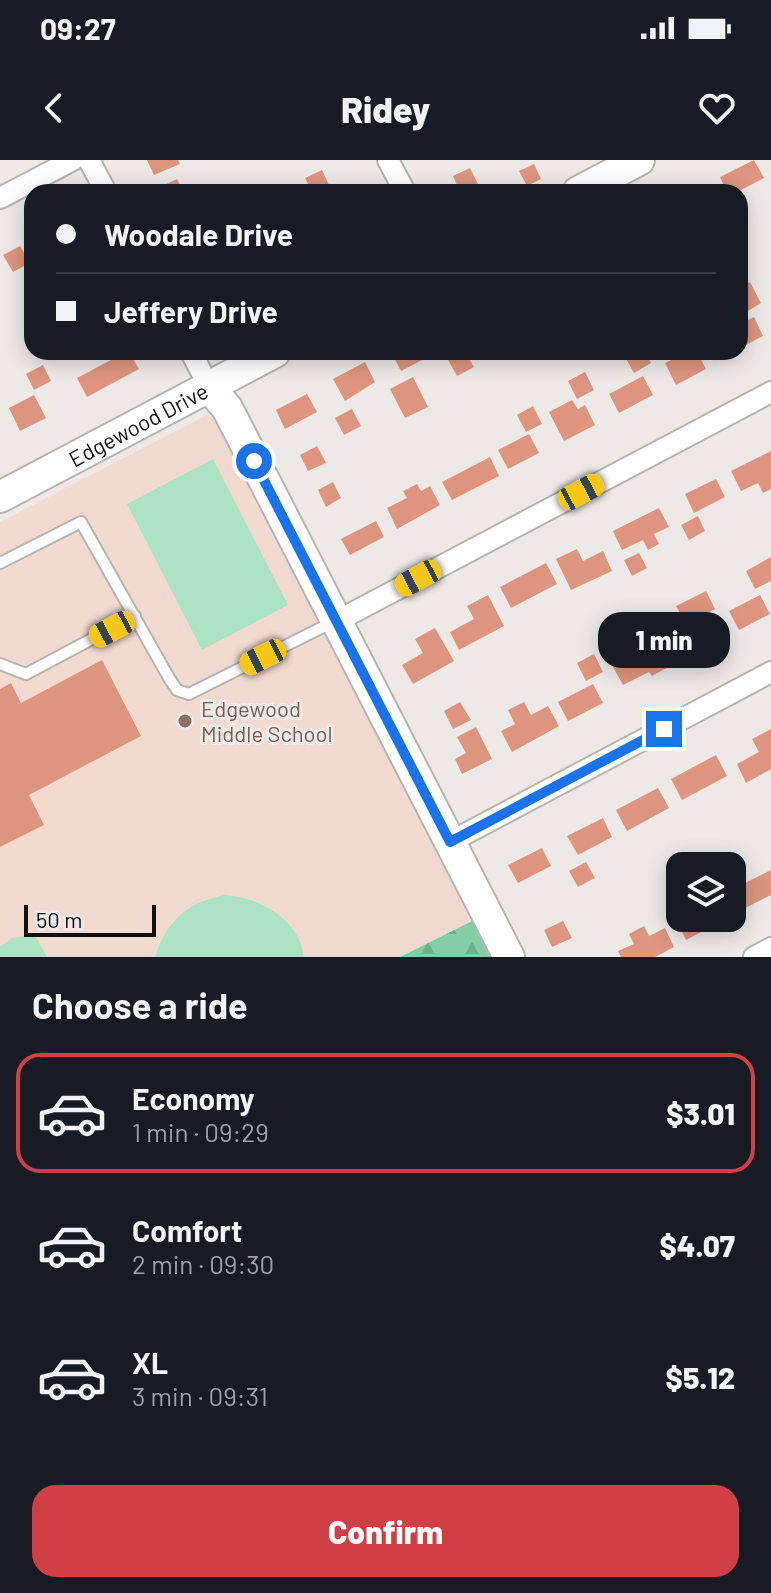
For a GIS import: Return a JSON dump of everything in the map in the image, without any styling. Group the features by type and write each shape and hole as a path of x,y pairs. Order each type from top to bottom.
{"street":[{"path":"27,184 73,160"},
{"path":"89,160 102,184"},
{"path":"388,160 401,184"},
{"path":"593,184 639,160"},
{"path":"0,198 24,186"},
{"path":"195,360 209,387 227,408 509,957"},
{"name":"Edgewood Drive","path":"0,497 260,360"},
{"path":"337,621 771,392"},
{"path":"450,842 771,672"},
{"path":"754,957 771,948"}],"lane":[{"path":"0,563 81,522 169,678 177,690 189,694 337,621"},
{"path":"0,664 26,674 135,616"}],"shaded area":[{"name":"Edgewood Middle School","path":"207,415 214,420 472,921 400,957 0,957 0,522"}],"green space":[{"path":"213,459 288,605 202,650 127,504"},
{"path":"225,895 251,900 275,912 294,932 304,957 155,957 165,933 180,915 200,903"},
{"path":"472,921 490,957 400,957"},
{"path":"35,935 47,957 0,957 0,947 12,938"}],"building":[{"path":"147,160 178,160 180,164 154,175"},
{"path":"754,160 764,178 748,186 723,184 720,177"},
{"path":"534,164 541,179 526,184 519,171"},
{"path":"470,168 478,184 456,184 453,176"},
{"path":"322,170 329,184 308,184 305,178"},
{"path":"20,246 24,253 24,266 13,272 3,255"},
{"path":"748,283 761,303 748,311"},
{"path":"754,317 763,336 748,344 748,320"},
{"path":"111,360 134,360 139,369 87,397 77,378"},
{"path":"395,360 422,360 401,371"},
{"path":"448,360 470,360 474,367 457,376"},
{"path":"627,360 649,360 651,363 634,373"},
{"path":"671,360 701,360 706,369 676,385 665,363"},
{"path":"365,362 375,382 345,401 333,379"},
{"path":"43,365 51,381 34,390 26,374"},
{"path":"585,372 594,390 577,399 568,381"},
{"path":"643,376 653,395 619,413 609,394"},
{"path":"413,377 428,407 405,418 390,389"},
{"path":"307,394 317,412 285,429 276,410"},
{"path":"34,395 46,418 20,431 9,408"},
{"path":"572,400 578,409 585,405 595,425 564,441 549,412"},
{"path":"533,406 542,424 526,432 517,415"},
{"path":"352,409 361,426 344,435 335,418"},
{"path":"529,434 539,453 508,469 498,450"},
{"path":"317,446 326,463 308,471 300,455"},
{"path":"771,451 771,489 763,493 758,483 741,491 731,471"},
{"path":"490,457 499,476 452,500 442,482"},
{"path":"716,479 725,497 694,513 685,494"},
{"path":"333,482 341,498 326,507 318,490"},
{"path":"417,484 421,491 430,486 440,505 397,529 387,508 407,498 403,491"},
{"path":"659,508 669,527 654,534 659,544 648,550 643,540 622,550 613,531"},
{"path":"698,516 705,531 689,540 681,525"},
{"path":"376,521 384,537 350,555 341,539"},
{"path":"577,549 583,561 603,551 612,571 571,590 556,559"},
{"path":"639,553 647,568 632,576 624,560"},
{"path":"771,557 771,581 755,589 746,571"},
{"path":"546,563 557,584 511,608 500,587"},
{"path":"706,591 715,609 686,624 676,606"},
{"path":"488,595 504,626 459,650 450,632 474,619 467,606"},
{"path":"760,595 770,614 739,630 729,611"},
{"path":"704,624 714,643 683,660 673,641"},
{"path":"435,628 454,661 413,684 402,665 423,653 415,639"},
{"path":"657,641 670,666 652,676 649,672 623,685 612,665"},
{"path":"594,654 603,672 586,681 577,663"},
{"path":"102,660 141,736 29,795 44,825 0,847 0,689 11,683 21,703"},
{"path":"593,684 603,703 568,721 558,702"},
{"path":"460,702 471,720 453,729 444,711"},
{"path":"524,702 531,715 548,706 559,726 512,752 501,731 515,724 508,710"},
{"path":"476,727 492,759 462,774 455,759 466,753 457,737"},
{"path":"771,729 771,769 746,783 737,764 759,752 752,739"},
{"path":"716,755 727,776 682,800 671,779"},
{"path":"658,788 669,808 627,831 616,810"},
{"path":"603,818 612,837 578,855 567,836"},
{"path":"542,848 551,866 518,883 508,865"},
{"path":"586,862 595,878 578,887 569,871"},
{"path":"771,870 771,895 746,908 746,882"},
{"path":"563,921 572,938 552,947 544,930"},
{"path":"644,926 649,936 665,928 674,947 655,957 621,957 618,951 634,944 629,934"},
{"path":"682,932 701,932 686,940"}],"place":[{"name":"Edgewood Middle School","path":"185,721"}],"route":[{"path":"254,461 450,842 664,729"}]}
